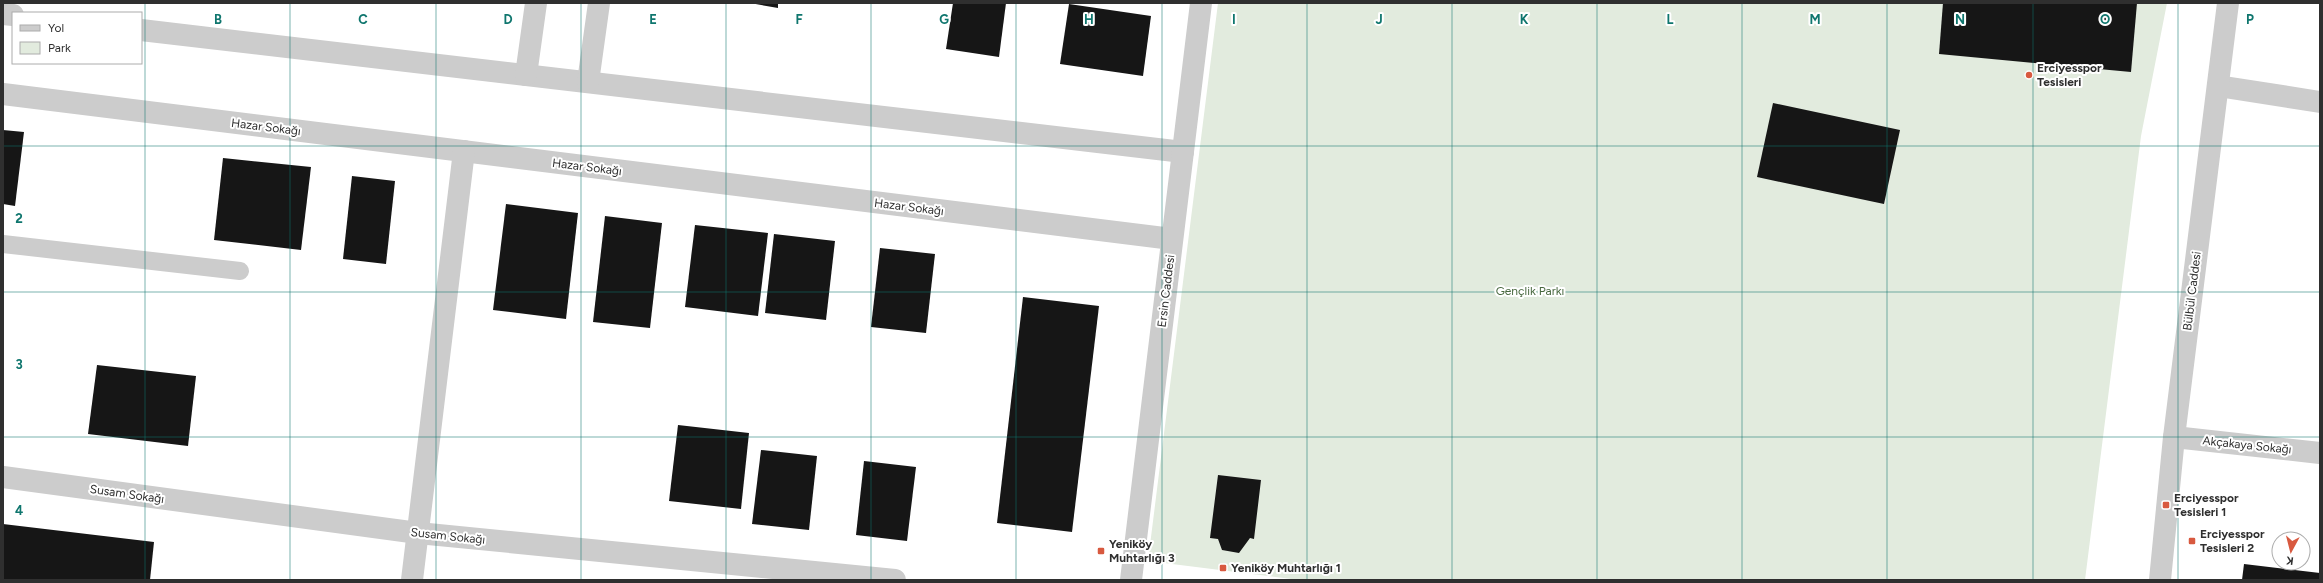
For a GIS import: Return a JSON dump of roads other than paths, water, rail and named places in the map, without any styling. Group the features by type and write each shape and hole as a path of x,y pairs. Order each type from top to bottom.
{"street":[{"path":"526,75 536,3"},
{"path":"588,82 599,3"},
{"name":"Ersin Caddesi","path":"1131,580 1201,3"},
{"name":"Bülbül Caddesi","path":"2160,580 2174,437 2228,3"},
{"path":"142,30 1183,152"},
{"path":"2218,86 2320,102"},
{"name":"Hazar Sokağı","path":"3,94 1172,239"},
{"path":"412,580 464,151"},
{"name":"Akçakaya Sokağı","path":"2174,437 2320,453"},
{"name":"Susam Sokağı","path":"3,477 418,533 895,580"}],"lane":[{"path":"3,244 240,271"}],"place":[{"name":"Erciyesspor Tesisleri","path":"2029,75"},
{"name":"Erciyesspor Tesisleri 1","path":"2166,505"},
{"name":"Erciyesspor Tesisleri 2","path":"2192,541"},
{"name":"Yeniköy Muhtarlığı 3","path":"1101,551"},
{"name":"Yeniköy Muhtarlığı 1","path":"1223,568"}],"park label":[{"name":"Gençlik Parkı","path":"1530,291"}]}
